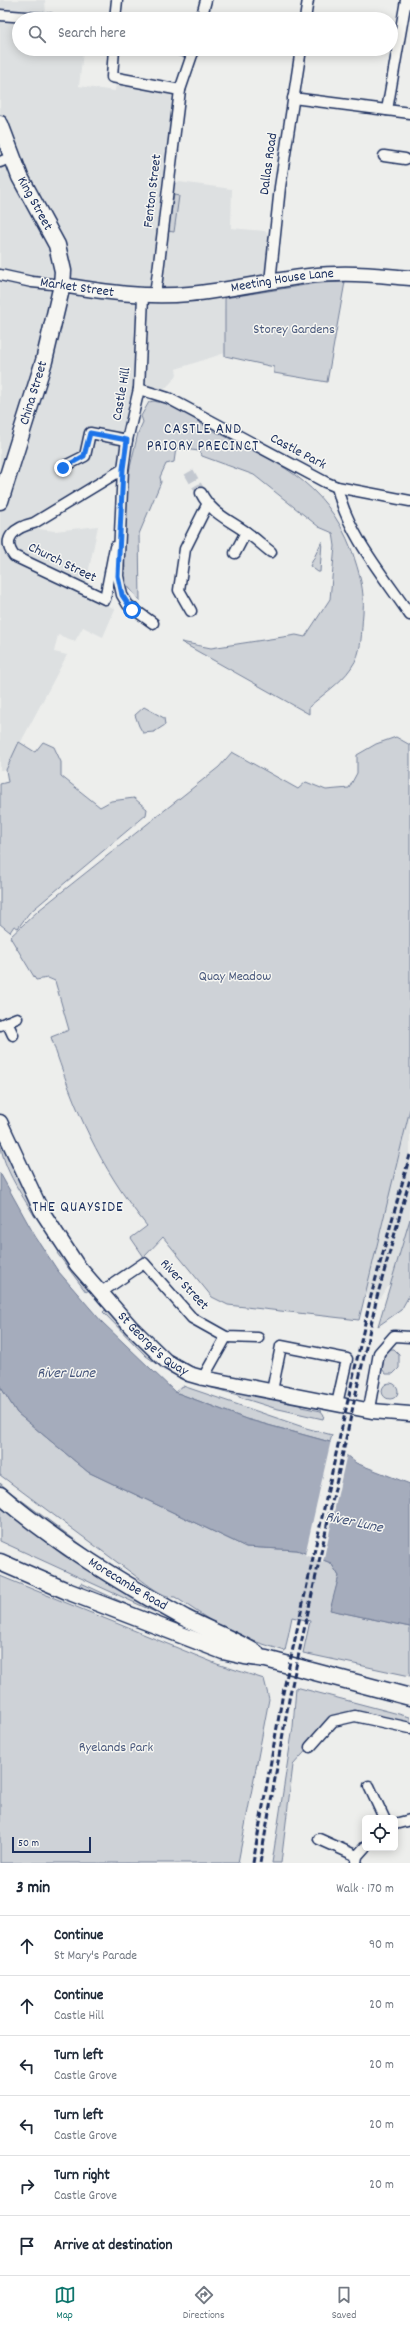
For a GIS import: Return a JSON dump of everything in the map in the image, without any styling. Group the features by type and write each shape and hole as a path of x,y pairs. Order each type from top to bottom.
{"main road":[{"name":"King Street","path":"0,124 6,160 57,245 62,265 62,285"},
{"name":"China Street","path":"0,501 44,361 62,285"},
{"name":"Morecambe Road","path":"0,1495 35,1523 110,1576 187,1619 266,1658"},
{"name":"Morecambe Road","path":"0,1562 185,1638 230,1653 266,1658 410,1697"}],"street":[{"path":"116,12 117,0"},
{"path":"203,12 206,0"},
{"path":"306,12 308,0"},
{"path":"398,46 406,0"},
{"path":"0,15 12,16"},
{"path":"114,56 112,77 180,90"},
{"name":"Fenton Street","path":"149,296 180,90 191,56"},
{"name":"Dallas Road","path":"270,282 280,187 300,56"},
{"path":"387,110 396,56"},
{"path":"293,98 410,113"},
{"path":"384,156 405,159"},
{"name":"Meeting House Lane","path":"149,296 215,292 270,282 336,274 363,274 410,278"},
{"name":"Market Street","path":"0,275 32,282 62,285 114,294 149,296"},
{"name":"Castle Hill","path":"119,536 123,469 127,440 139,389 149,296"},
{"name":"Castle Park","path":"139,389 168,398 337,487 410,500"},
{"path":"63,468 84,456 90,433 127,440"},
{"name":"Church Street","path":"119,536 113,553 104,599 14,556 10,550 10,537 20,526 34,523 123,469"},
{"path":"337,487 341,506 358,540 410,615"},
{"path":"201,493 207,505 229,523 246,532 271,552"},
{"path":"191,611 179,590 185,549 207,505"},
{"path":"235,553 246,532"},
{"path":"119,536 119,585 128,605 153,623"},
{"path":"13,1035 4,1023 17,1018"},
{"name":"St George's Quay","path":"0,1122 41,1210 77,1265 100,1293 166,1361 189,1374 203,1378 372,1411 410,1414"},
{"name":"River Street","path":"100,1293 144,1263 192,1318 226,1337 258,1338"},
{"path":"370,1403 379,1353 394,1336 410,1337"},
{"path":"203,1378 226,1337"},
{"path":"272,1391 281,1346 347,1359 337,1404"},
{"path":"310,1748 333,1721 355,1716 410,1728"},
{"path":"369,1786 383,1815"},
{"path":"398,1823 410,1820"},
{"path":"320,1839 356,1860 362,1851"}],"shaded area":[{"path":"0,0 45,0 46,12 12,12 12,56 83,56 79,86 115,91 116,83 183,93 172,181 232,189 231,228 265,231 269,236 265,279 223,286 226,323 225,353 176,369 177,374 175,378 163,391 135,385 119,467 31,528 55,531 98,526 84,593 115,609 103,637 83,627 75,641 58,635 54,652 67,655 6,770 0,770"},
{"path":"410,1073 410,1218 392,1280 381,1298 366,1295 367,1252"}],"green space":[{"path":"174,195 179,196 174,232 168,231"},
{"name":"Storey Gardens","path":"345,282 327,382 274,373 274,367 225,356 225,298 318,283"},
{"path":"154,401 174,405 205,426 275,462 312,489 327,506 341,526 352,551 362,589 363,605 360,649 355,662 347,674 309,707 309,714 181,642 211,648 296,635 305,637 330,599 335,546 333,533 319,527 254,475 202,456 199,451 176,448 174,462 166,464 160,477 161,482 139,534 140,601 126,584 124,552 128,476 138,433 143,422 141,416 149,402"},
{"path":"322,541 320,572 318,572 310,566"},
{"path":"144,707 164,718 165,725 154,732 143,733 135,715"},
{"name":"Quay Meadow","path":"396,737 410,745 410,1109 359,1320 228,1305 212,1297 163,1237 144,1257 131,1238 147,1226 101,1159 69,1089 51,1037 69,1030 55,981 48,978 36,980 10,937 39,910 219,767 232,752 298,789 306,782 326,790 349,788 357,773 357,755 376,744"},
{"path":"19,742 35,752 43,742 54,747 61,762 61,776 100,807 111,801 134,798 147,809 146,815 29,913 18,928 14,926 10,932 0,924 0,784 8,782 6,770"},
{"path":"0,1136 38,1215 35,1217 7,1168 1,1147"},
{"path":"410,1219 410,1294 401,1310 378,1326"},
{"path":"60,1251 89,1290 86,1292 57,1253"},
{"path":"105,1310 144,1350 172,1370 170,1373 146,1356 103,1312"},
{"path":"389,1349 394,1349 399,1354 399,1368 393,1374 386,1374 382,1369 385,1354"},
{"path":"180,1375 193,1380 321,1411 324,1415 323,1419 274,1408 239,1397 238,1395 186,1381 179,1378"},
{"path":"387,1383 393,1383 398,1388 396,1397 393,1399 387,1399 382,1394 382,1388"},
{"path":"0,1386 17,1413 88,1472 246,1547 297,1550 331,1563 339,1576 331,1610 410,1627 410,1676 303,1653 310,1621 292,1617 285,1651 244,1638 217,1625 175,1597 170,1597 160,1593 150,1587 0,1475"},
{"path":"183,1386 306,1428 332,1435 330,1442 246,1419 175,1392"},
{"path":"0,1483 129,1580 59,1532 0,1487"},
{"path":"0,1507 63,1555 179,1623 0,1541"},
{"name":"Ryelands Park","path":"0,1576 217,1664 264,1679 269,1699 238,1863 0,1863"},
{"path":"81,1583 176,1627 101,1598 79,1586"},
{"path":"296,1687 410,1717 410,1726 334,1719 293,1765 281,1863 272,1863 293,1727"}],"water":[{"name":"River Lune","path":"0,1173 35,1236 58,1271 102,1322 175,1392 246,1419 330,1442 356,1463 410,1484 410,1627 330,1610 339,1576 331,1563 297,1550 246,1547 88,1472 17,1413 0,1386"}],"pier":[{"path":"331,1440 347,1453 323,1562 305,1555"}],"tunnel":[{"path":"189,472 201,493"}],"railway":[{"path":"253,1863 283,1693 371,1296 410,1155"},
{"path":"260,1863 290,1694 377,1297 410,1179"}],"district":[{"name":"CASTLE AND PRIORY PRECINCT","path":"203,438"},
{"name":"THE QUAYSIDE","path":"78,1208"}],"route":[{"path":"63,468 86,454 90,433 127,440 123,469 118,576 122,595 132,610"}]}
